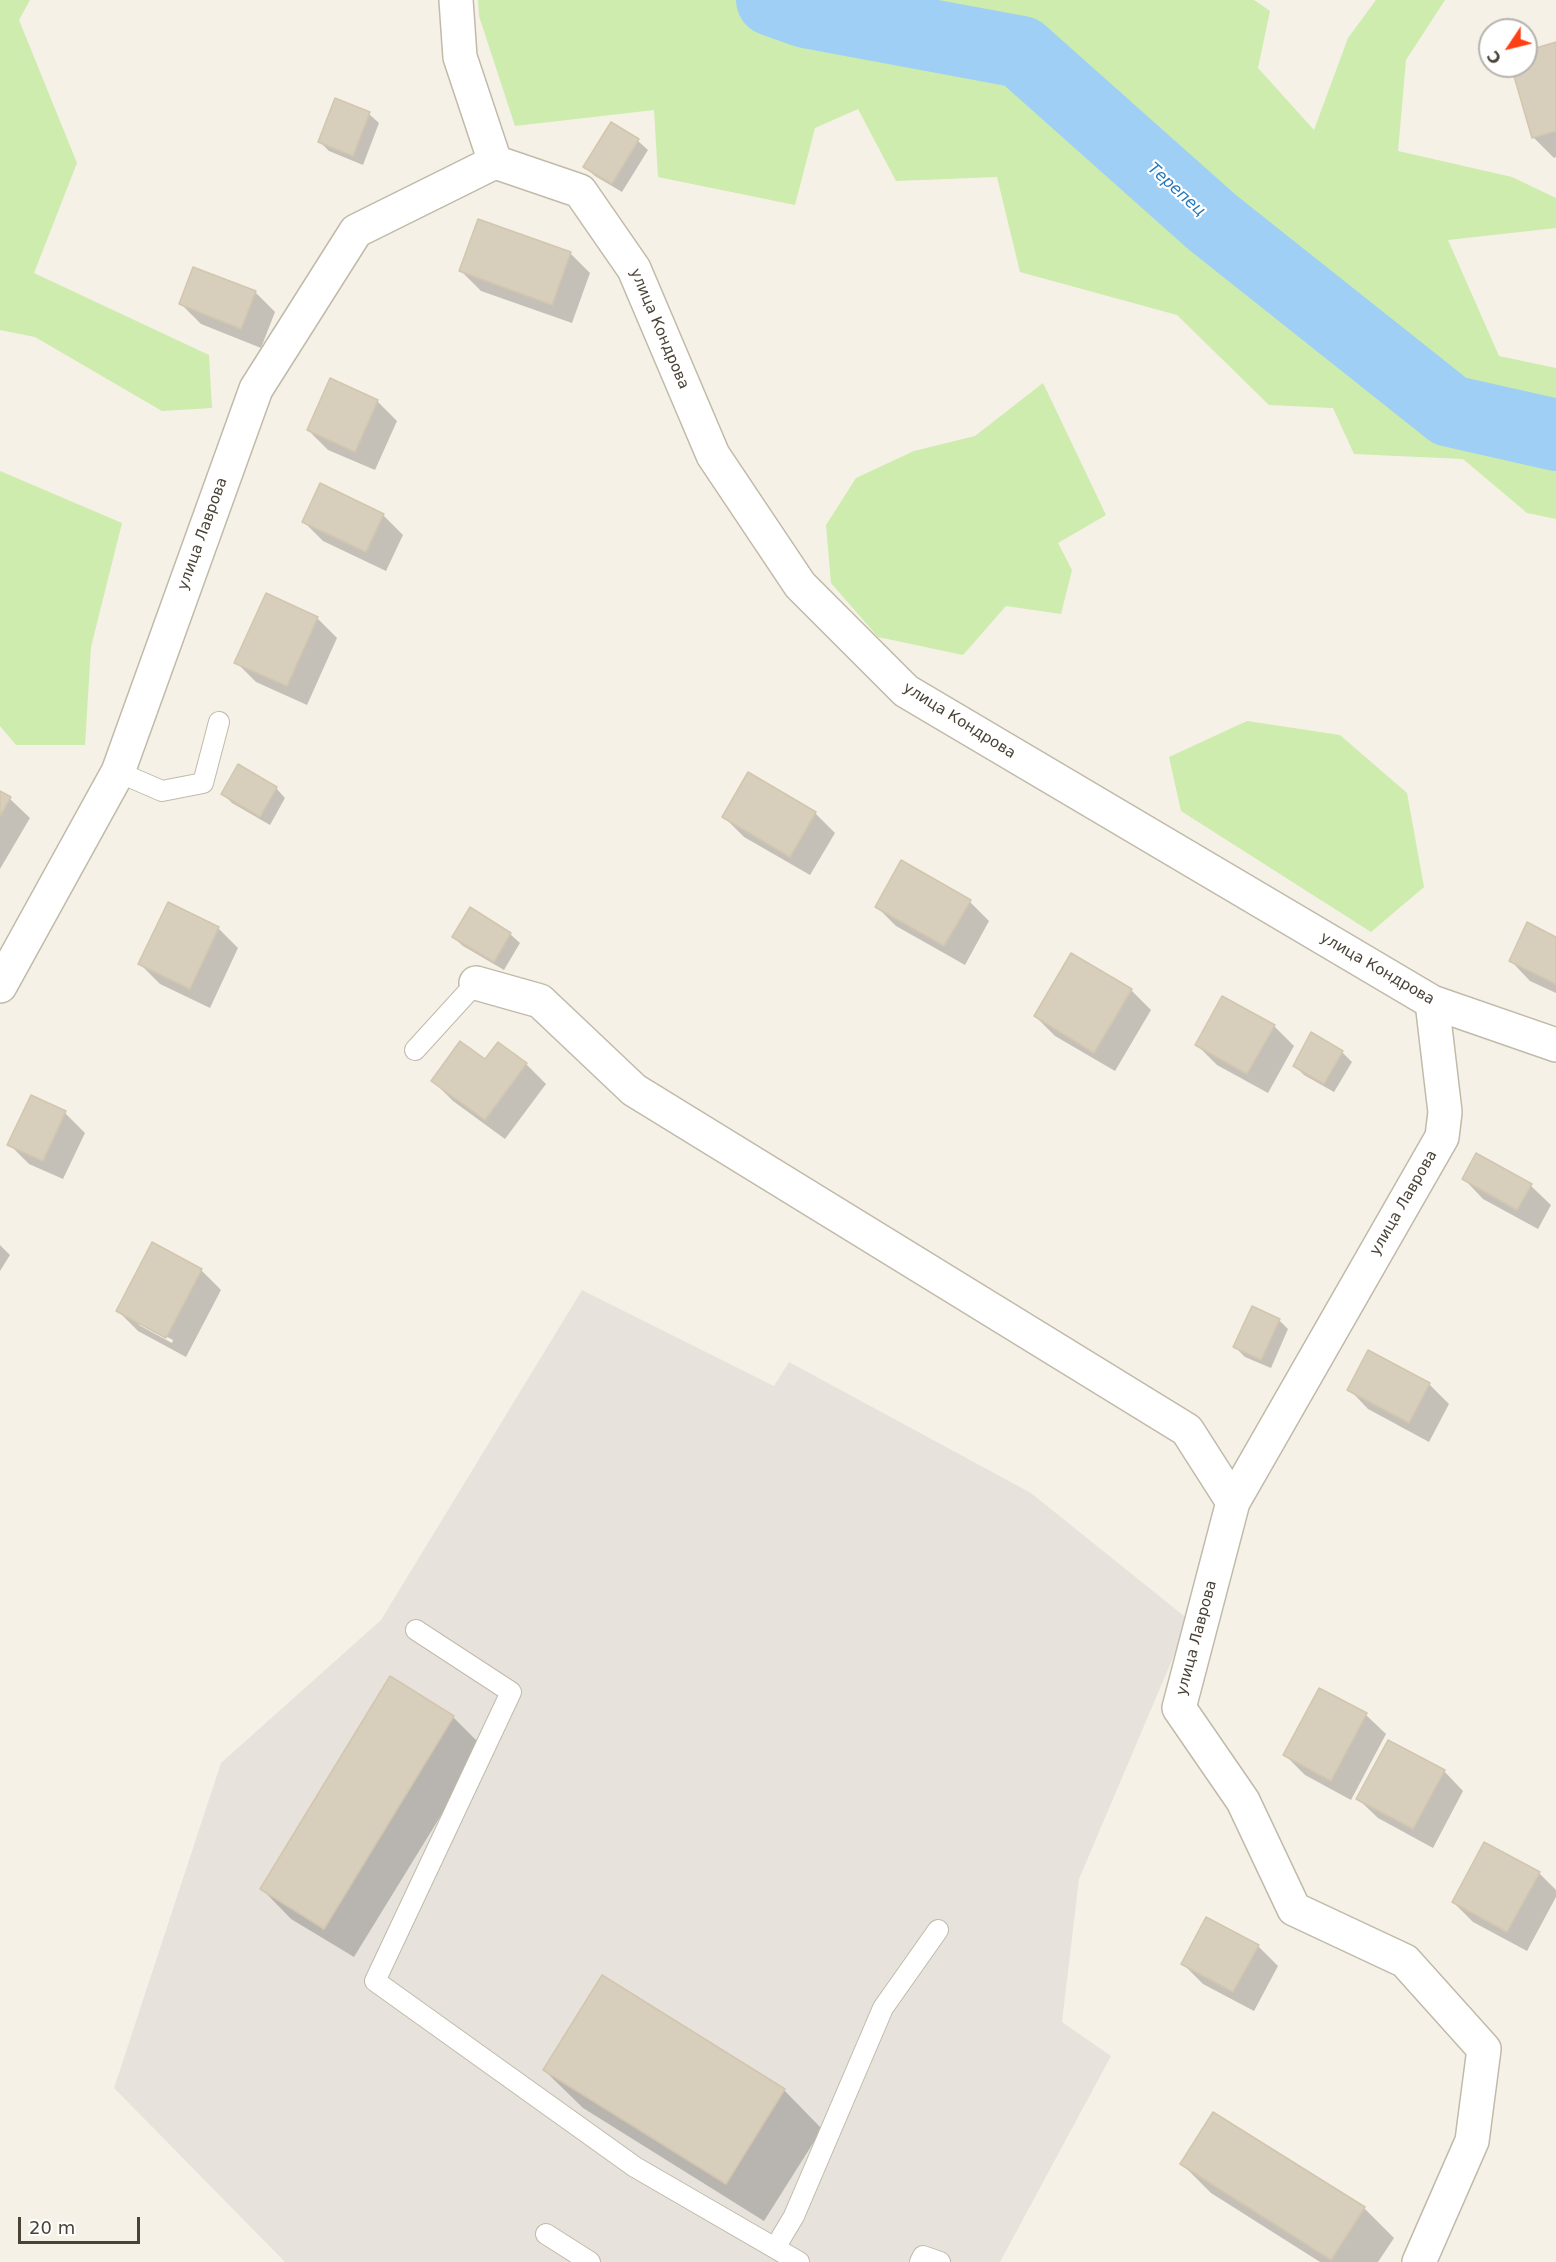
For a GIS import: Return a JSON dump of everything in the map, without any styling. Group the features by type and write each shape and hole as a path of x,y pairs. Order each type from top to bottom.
{"street":[{"path":"456,0 460,57 495,162"},
{"name":"улица Лаврова","path":"0,986 118,772 256,389 356,231 495,162"},
{"name":"улица Кондрова","path":"495,162 580,191 634,269 713,455 800,585 906,691 1432,1002 1556,1045"},
{"path":"476,983 540,1001 634,1090 1187,1430 1233,1502"},
{"name":"улица Лаврова","path":"1419,2262 1472,2141 1484,2049 1405,1961 1294,1909 1243,1801 1179,1708 1233,1502 1442,1137 1445,1112 1432,1002"}],"lane":[{"path":"118,772 162,791 203,783 219,722"},
{"path":"415,1050 476,983"},
{"path":"416,1630 511,1692 375,1981 635,2167 799,2262"},
{"path":"775,2248 794,2216 883,2007 938,1930"},
{"path":"546,2234 590,2262"},
{"path":"920,2262 923,2256 940,2262"}],"shaded area":[{"path":"582,1290 774,1386 789,1362 1031,1493 1189,1620 1079,1879 1062,2022 1111,2056 1000,2262 285,2262 114,2088 221,1763 381,1620"}],"green space":[{"path":"0,0 30,0 19,20 77,163 34,273 209,355 212,408 162,411 35,337 0,330"},
{"path":"478,0 1254,0 1270,11 1258,68 1314,130 1348,38 1376,0 1445,0 1406,60 1398,151 1512,177 1556,198 1556,228 1448,240 1499,356 1556,368 1556,519 1527,513 1463,459 1354,454 1333,408 1269,405 1177,315 1020,272 997,177 896,181 858,109 815,128 795,205 658,177 654,110 515,126 479,16"},
{"path":"1043,383 1106,515 1058,543 1072,570 1061,614 1006,606 963,655 878,637 831,583 826,525 856,478 914,451 975,436"},
{"path":"0,471 122,523 91,647 85,745 16,745 0,726"},
{"path":"1247,721 1340,735 1407,793 1424,887 1371,932 1181,811 1169,757"}],"building":[{"path":"1556,42 1556,131 1532,138 1514,78 1538,78 1538,47"},
{"path":"335,98 370,112 353,156 318,142"},
{"path":"611,122 639,139 612,184 583,167"},
{"path":"478,219 571,252 552,305 459,271"},
{"path":"193,267 256,291 241,329 179,304"},
{"path":"330,378 378,400 355,452 307,430"},
{"path":"320,483 384,514 366,552 302,522"},
{"path":"266,593 318,617 287,686 234,663"},
{"path":"238,764 277,787 260,817 221,794"},
{"path":"748,772 816,812 790,857 722,817"},
{"path":"0,791 11,797 0,816"},
{"path":"901,860 971,900 944,946 875,907"},
{"path":"168,902 219,927 190,989 138,964"},
{"path":"470,907 511,933 494,962 452,937"},
{"path":"1527,922 1556,937 1556,984 1509,961"},
{"path":"1071,953 1132,989 1094,1053 1034,1016"},
{"path":"1222,996 1275,1025 1247,1074 1195,1045"},
{"path":"1311,1032 1343,1051 1324,1084 1293,1066"},
{"path":"460,1041 485,1059 498,1042 527,1063 485,1120 431,1081"},
{"path":"31,1095 66,1111 43,1161 7,1145"},
{"path":"1476,1153 1532,1184 1517,1210 1462,1179"},
{"path":"152,1242 202,1269 166,1338 116,1311"},
{"path":"1252,1306 1280,1319 1261,1360 1233,1347"},
{"path":"1368,1350 1430,1383 1409,1423 1347,1390"},
{"path":"390,1676 454,1716 324,1929 260,1889"},
{"path":"1319,1688 1367,1713 1331,1781 1283,1755"},
{"path":"1388,1740 1445,1770 1413,1829 1356,1799"},
{"path":"1484,1842 1540,1872 1507,1932 1452,1902"},
{"path":"1206,1917 1259,1945 1233,1992 1181,1964"},
{"path":"602,1975 785,2089 726,2184 543,2070"},
{"path":"1213,2112 1365,2207 1331,2260 1180,2164"}],"waterway":[{"name":"Терепец","path":"772,0 806,12 1021,52 1212,222 1450,411 1556,435"}]}
